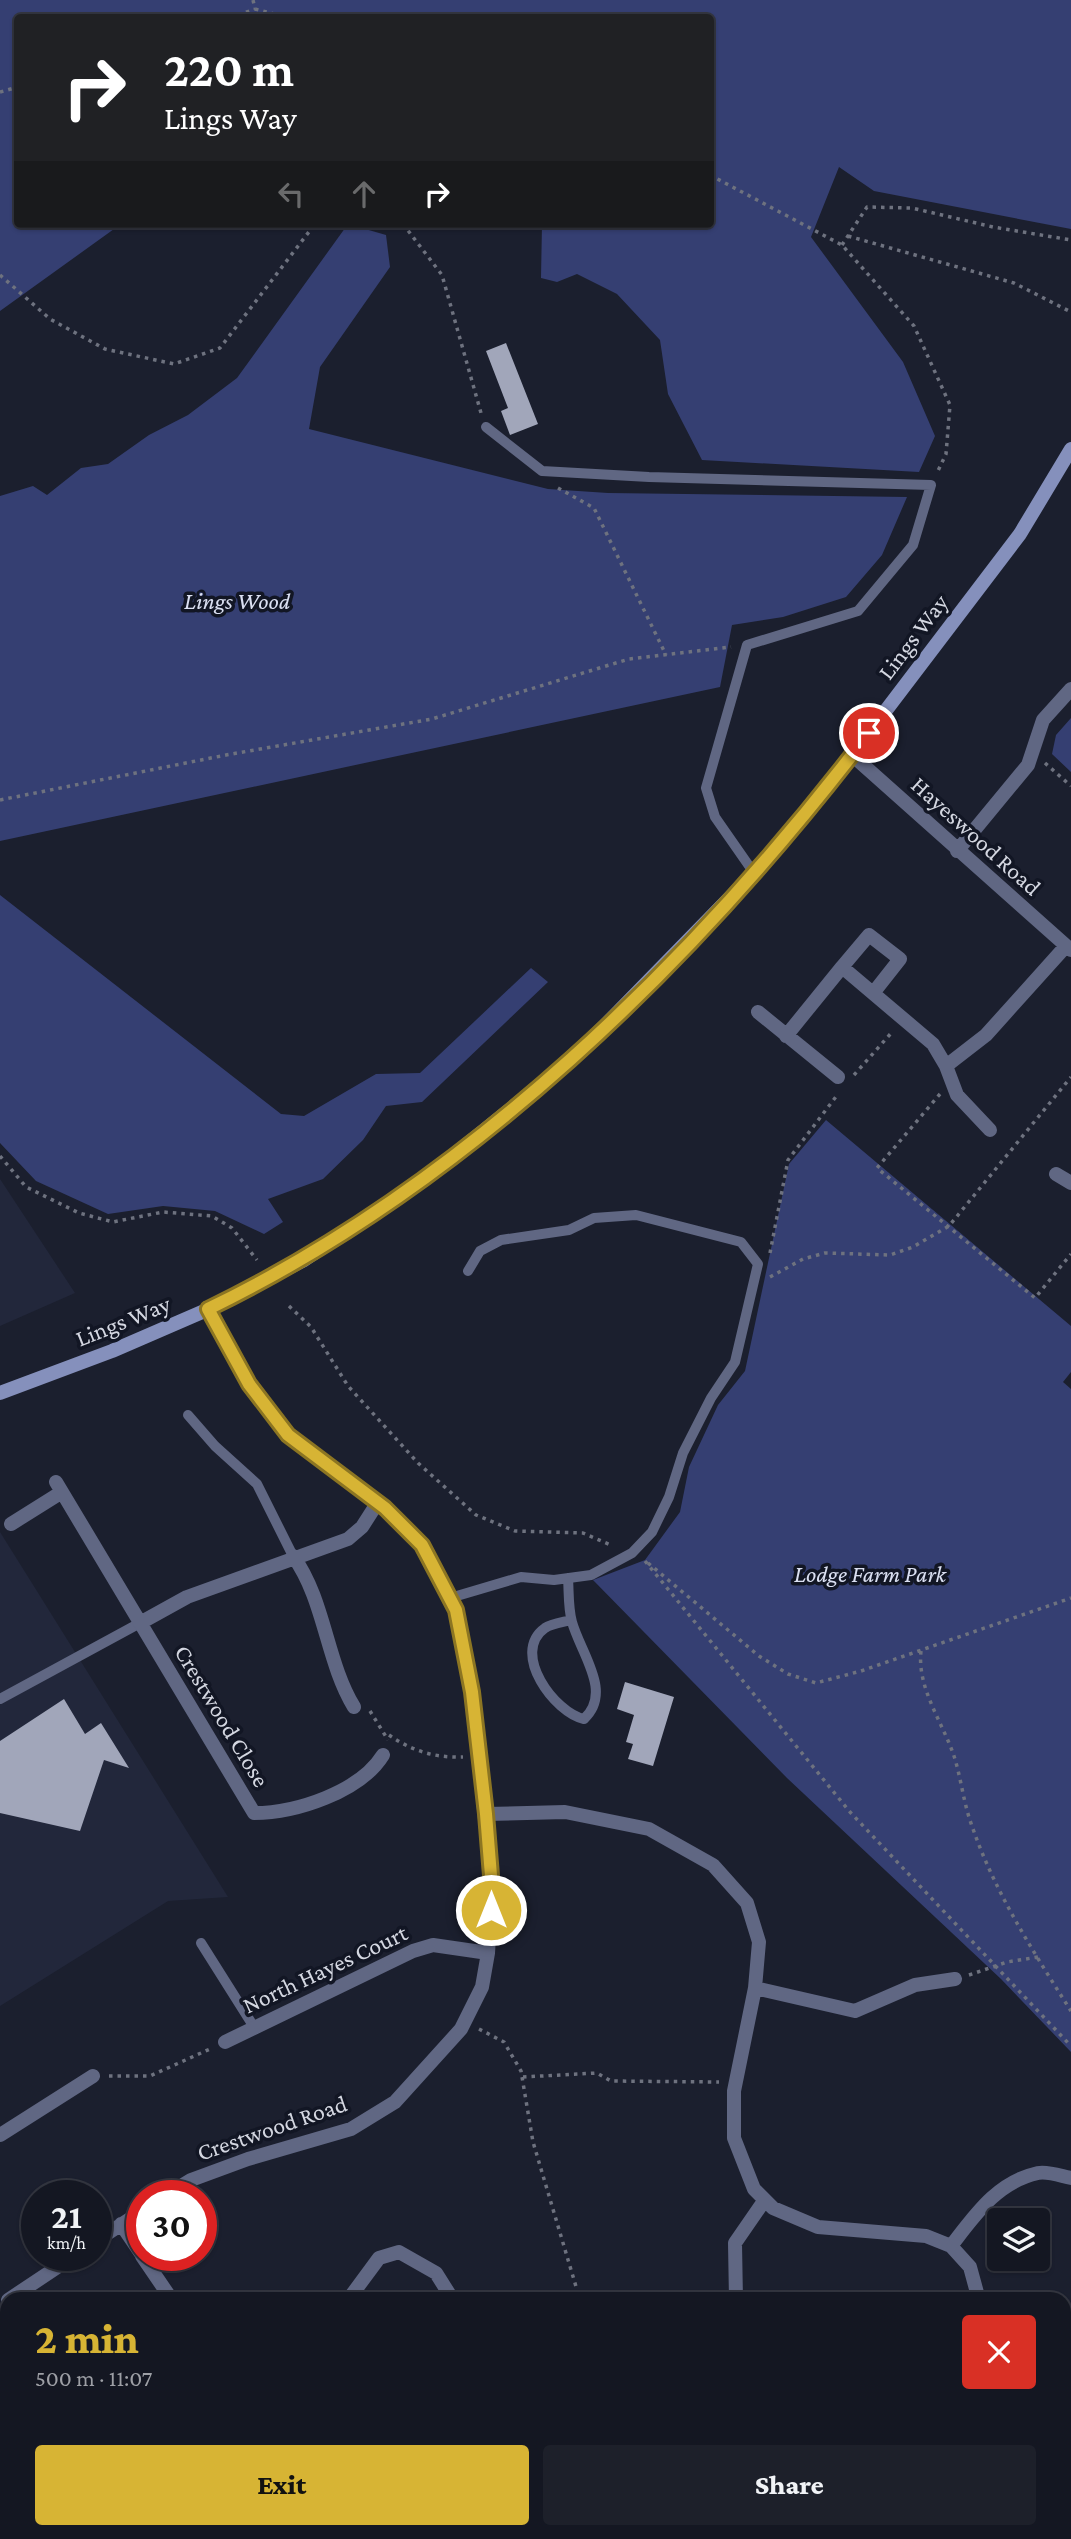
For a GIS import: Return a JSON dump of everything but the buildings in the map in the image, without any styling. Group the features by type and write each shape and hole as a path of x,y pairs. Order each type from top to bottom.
{"street":[{"name":"Lings Way","path":"0,1393 112,1351 208,1309 304,1260 420,1182 570,1061 754,873 852,755 1020,534 1071,449"},
{"path":"957,851 1028,765 1043,720 1071,689"},
{"name":"Hayeswood Road","path":"852,755 1069,948"},
{"path":"786,1035 869,935 900,959 874,992"},
{"path":"946,1066 986,1035 1069,948"},
{"path":"842,967 933,1044 946,1066 950,1081 967,1108 990,1130"},
{"path":"758,1012 838,1077"},
{"path":"1056,1174 1071,1183"},
{"name":"Crestwood Road","path":"191,2180 248,2159 351,2129 396,2102 425,2073 464,2023 482,1987 488,1953 492,1888 472,1692 456,1610 422,1545 378,1502 288,1435 249,1384 208,1309"},
{"name":"Crestwood Close","path":"11,1524 60,1487 254,1813 280,1813 306,1807 375,1769 383,1755"},
{"path":"140,1623 187,1597 293,1556 348,1539 362,1527 378,1502"},
{"path":"293,1556 301,1567 323,1625 340,1683 354,1707"},
{"path":"486,1814 565,1812 649,1829 713,1865 747,1903 760,1942 755,1989 735,2082 734,2138 754,2189 773,2208 818,2227 926,2236 951,2246 970,2267 977,2292"},
{"name":"North Hayes Court","path":"225,2042 413,1951 433,1945 488,1953"},
{"path":"755,1989 855,2011 915,1985 955,1979"},
{"path":"0,2136 93,2076"},
{"path":"951,2246 986,2202 1008,2185 1040,2173 1071,2178"},
{"path":"737,2292 735,2243 764,2201"},
{"path":"112,2230 126,2221"},
{"path":"121,2224 126,2231"},
{"path":"354,2292 379,2259 399,2252 436,2273 448,2292"},
{"path":"20,2292 52,2271"},
{"path":"153,2271 167,2292"}],"lane":[{"path":"486,426 542,471 649,478 931,485 913,545 858,611 747,645 706,788 715,817 754,873"},
{"path":"450,1598 521,1577 568,1578 591,1575 632,1553 652,1532 669,1497 683,1453 711,1398 735,1362 758,1265 741,1242 636,1215 594,1218 569,1230 501,1240 480,1251 468,1271"},
{"path":"188,1415 215,1446 257,1484 293,1556"},
{"path":"568,1578 571,1620 598,1688 593,1710 584,1719 570,1716 551,1698 538,1678 532,1656 537,1637 545,1628 571,1620"},
{"path":"0,1699 140,1623"},
{"path":"201,1943 254,2028"}],"path":[{"path":"253,0 255,9"},
{"path":"241,14 255,9 274,14"},
{"path":"714,177 842,245 914,326 950,405 946,454 931,485"},
{"path":"842,245 867,207 912,208 993,227 1071,240"},
{"path":"0,275 50,319 105,349 174,364 220,348 312,228"},
{"path":"848,236 1014,283 1071,312"},
{"path":"0,800 213,757 432,719 629,659 747,645"},
{"path":"1032,752 1071,786"},
{"path":"755,1284 803,1259 825,1253 890,1255 912,1247 949,1226 1071,1077"},
{"path":"950,1081 877,1168 1035,1298 1071,1254"},
{"path":"0,1156 26,1187 79,1213 113,1222 163,1212 212,1216 232,1228 257,1261"},
{"path":"289,1306 312,1326 348,1386 418,1463 476,1515 515,1531 583,1533 632,1553"},
{"path":"1071,1598 816,1683 788,1674 759,1656 641,1557 850,1812 1071,2046"},
{"path":"921,1650 919,1664 928,1694 953,1754 972,1826 1010,1910 1071,2011"},
{"path":"387,1735 405,1746 441,1758 479,1756"},
{"path":"955,1979 1038,1957"},
{"path":"464,2023 504,2042 523,2077 533,2142 578,2292"},
{"path":"93,2076 150,2076 225,2042"},
{"path":"523,2077 597,2073 611,2081 735,2082"}],"shaded area":[{"path":"0,1179 75,1293 0,1326"},
{"path":"0,1532 228,1897 168,1901 0,2006"}],"green space":[{"path":"0,0 1071,0 1071,229 874,191 839,167 811,237 903,362 935,436 919,472 702,460 668,394 660,340 617,294 577,274 557,282 541,278 542,228 714,228 714,14 14,14 14,228 115,228 0,311"},
{"name":"Lings Wood","path":"345,228 362,228 386,235 390,267 320,367 309,429 548,489 608,493 907,497 882,555 846,597 783,617 732,625 720,687 0,841 0,496 33,486 47,495 81,468 108,464 149,435 188,415 237,378"},
{"path":"1071,718 1071,772 1052,754 1056,735"},
{"path":"0,895 281,1114 304,1116 376,1074 420,1073 531,968 548,982 422,1102 386,1106 363,1140 323,1179 268,1199 283,1222 264,1234 215,1211 163,1206 108,1214 36,1181 0,1143"},
{"name":"Lodge Farm Park","path":"826,1120 1071,1326 1071,1372 1063,1382 1071,1389 1071,2052 1001,1979 787,1778 593,1580 645,1560 680,1512 689,1467 718,1405 745,1371 789,1164"}],"route":[{"path":"491,1910 492,1888 486,1814 472,1692 456,1610 422,1545 385,1508 288,1435 249,1384 208,1309 304,1260 420,1182 570,1061 646,987 754,873 869,733"}]}
